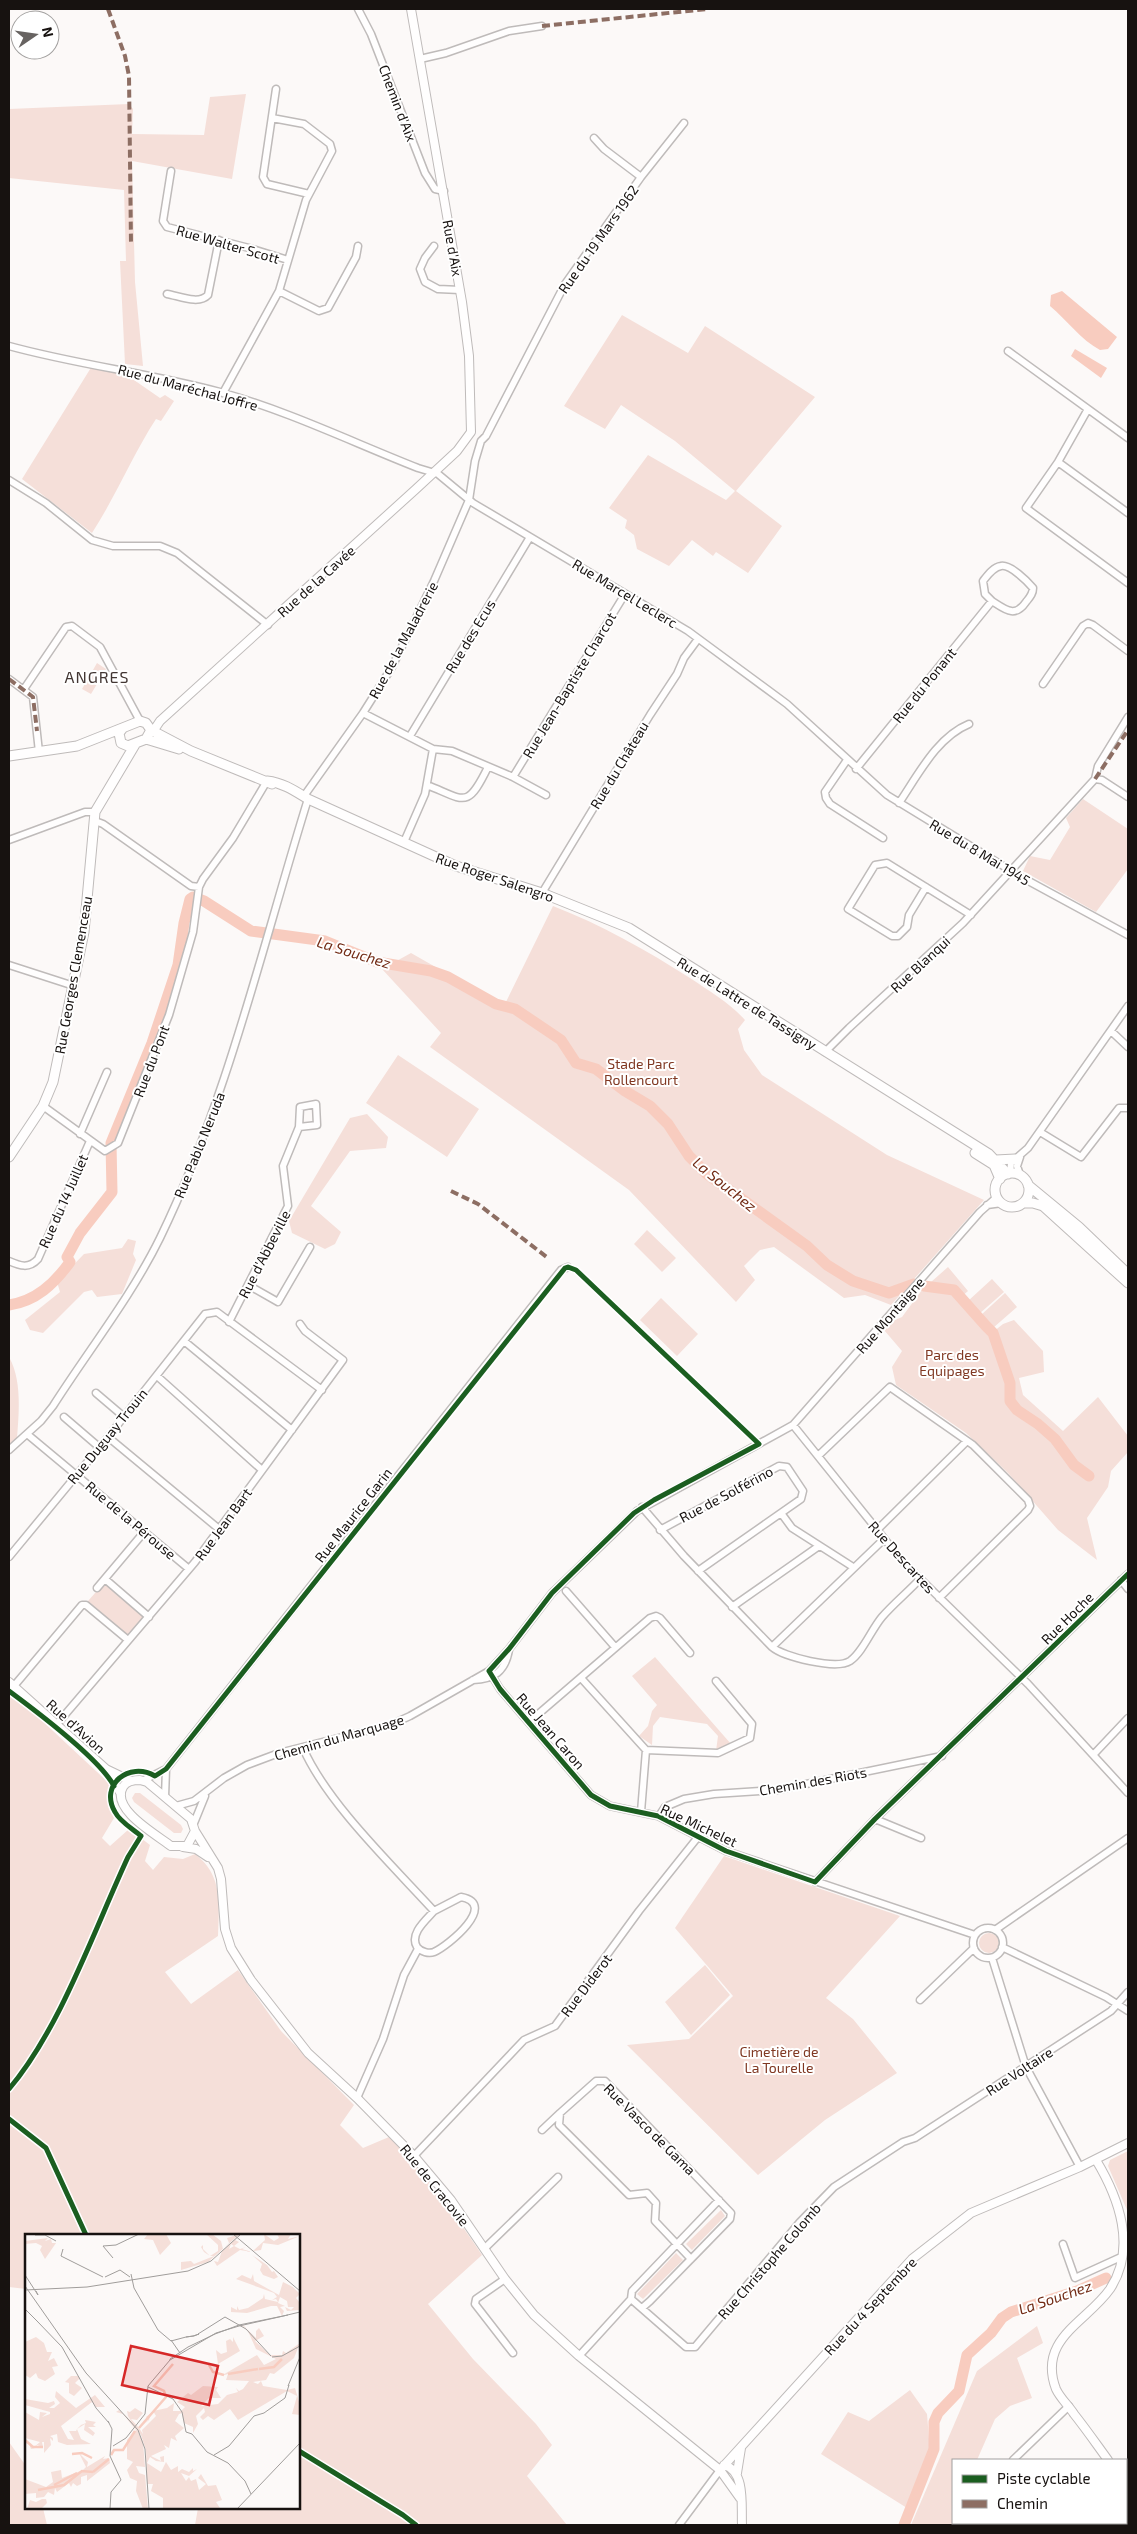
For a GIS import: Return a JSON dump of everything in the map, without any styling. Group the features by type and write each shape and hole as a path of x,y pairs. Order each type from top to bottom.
{"main road":[{"path":"9,756 77,746 123,728 148,726 146,739 136,743 102,737"},
{"name":"Rue Roger Salengro","path":"148,726 192,751"},
{"name":"Rue Georges Clemenceau","path":"123,728 119,732 125,759"},
{"name":"Rue Roger Salengro","path":"146,739 192,751 268,781 277,782 296,790 306,798 456,866 542,893 628,928 658,946"},
{"name":"Rue Georges Clemenceau","path":"9,1157 13,1143 43,1106 53,1082 84,932 95,817 125,759 136,743"},
{"name":"Rue de Lattre de Tassigny","path":"658,946 837,1060 843,1061 996,1160 1013,1174"},
{"name":"Rue de Lattre de Tassigny","path":"837,1060 841,1067 992,1163 1000,1179"},
{"path":"996,1160 1018,1158"},
{"path":"1128,1274 1079,1227 1028,1185 1013,1174 1000,1179 996,1187 999,1200 1012,1207 1023,1203 1043,1206 1128,1283"},
{"path":"1023,1203 1028,1196 1028,1185"}],"street":[{"name":"Chemin d'Aix","path":"358,9 372,34 425,172 435,189 444,191"},
{"name":"Rue d'Aix","path":"411,9 444,191 469,356 473,424 469,437"},
{"path":"420,59 446,53 509,31 542,26"},
{"path":"276,89 264,181 309,194"},
{"path":"223,393 279,291 309,194 332,147 304,124 272,118"},
{"name":"Rue du 19 Mars 1962","path":"469,500 475,461 481,441 486,436 565,284 641,177 684,123"},
{"path":"594,138 604,149 641,177"},
{"name":"Rue Walter Scott","path":"171,171 163,221 167,227 288,260"},
{"path":"167,294 200,301 208,295 219,240"},
{"path":"279,291 319,311 324,311 328,308 356,257 358,246"},
{"path":"434,246 420,269 425,282 438,289 460,290"},
{"name":"Rue du Maréchal Joffre","path":"9,346 141,372 223,393 288,415 418,468 434,472"},
{"path":"1008,351 1128,438"},
{"path":"1088,409 1058,462 1026,508 1128,583"},
{"path":"469,437 481,441"},
{"name":"Rue de la Cavée","path":"148,726 160,721 268,625 296,596 428,478 469,437"},
{"path":"1058,462 1128,513"},
{"name":"Rue du Maréchal Joffre","path":"418,468 428,478"},
{"name":"Rue Marcel Leclerc","path":"434,472 448,480 469,500 688,631 780,699 841,754"},
{"path":"9,480 46,503 92,540 113,546 160,546 177,553 268,625"},
{"name":"Rue de la Maladrerie","path":"306,798 363,713 396,659 434,581 469,500"},
{"name":"Rue des Ecus","path":"410,736 530,537"},
{"path":"1000,566 1007,566 1033,588 1033,594 1021,610 1016,612 1008,612 992,601 985,594 983,581 994,569 1000,566"},
{"name":"Rue Jean-Baptiste Charcot","path":"513,777 625,594"},
{"name":"Rue du Ponant","path":"856,769 992,601"},
{"path":"1043,684 1083,626 1088,623 1128,651"},
{"path":"24,689 66,627 72,626 100,647 148,726"},
{"name":"Rue du Château","path":"542,893 658,702 678,674 684,658 698,639"},
{"path":"9,679 33,697 39,752"},
{"path":"363,713 432,749 452,752 513,777 546,795"},
{"path":"1128,717 1098,766 1095,779 1102,780 1128,797"},
{"path":"899,803 930,758 951,733 969,724"},
{"path":"404,842 427,785 432,749"},
{"name":"Rue du 8 Mai 1945","path":"841,754 876,786 899,803 1010,871 1128,935"},
{"path":"846,760 826,792 826,798 830,804 883,838"},
{"path":"427,785 457,799 465,799 472,794 488,767"},
{"name":"Rue Blanqui","path":"825,1052 972,915 1095,779"},
{"path":"9,840 85,812 95,817 191,886 199,887 203,878 233,838 268,781"},
{"name":"Rue Pablo Neruda","path":"9,1450 53,1406 136,1280 159,1240 222,1088 303,816 306,798"},
{"path":"926,887 909,915 907,927 898,936 892,936 848,909 878,863 887,863 972,915"},
{"name":"Rue du Pont","path":"43,1106 106,1151 115,1147 168,1015 192,932 199,887"},
{"path":"9,965 74,986"},
{"path":"1013,1174 1018,1166 1018,1158 1040,1132 1128,1006"},
{"path":"1110,1031 1128,1047"},
{"path":"80,1134 108,1072"},
{"path":"1040,1132 1081,1156 1119,1108 1128,1108"},
{"name":"Rue d'Abbeville","path":"229,1322 288,1206 283,1166 299,1127"},
{"name":"Rue du 14 Juillet","path":"9,1261 24,1266 34,1264 38,1259 90,1141"},
{"name":"Rue Montaigne","path":"793,1425 986,1206 999,1200"},
{"path":"248,1285 278,1302 310,1247"},
{"name":"Rue Maurice Garin","path":"144,1780 166,1770 561,1270 568,1267"},
{"name":"Rue Duguay Trouin","path":"9,1557 75,1474 108,1437 205,1314 217,1312 229,1322"},
{"path":"229,1322 322,1390"},
{"name":"Rue Jean Bart","path":"57,1724 189,1569 343,1360 305,1331 300,1324"},
{"path":"184,1341 292,1430"},
{"path":"157,1376 262,1470"},
{"path":"818,1456 890,1387 968,1441 1028,1500 1030,1506 939,1598"},
{"path":"96,1393 123,1416"},
{"path":"64,1417 99,1447"},
{"name":"Rue Descartes","path":"793,1425 876,1530 920,1580 1022,1678 1128,1792"},
{"name":"Chemin du Marquage","path":"176,1806 190,1804 207,1793 224,1778 247,1765 390,1725 489,1671 509,1649 552,1593 642,1507 793,1425"},
{"name":"Rue de la Pérouse","path":"27,1434 189,1569"},
{"path":"108,1437 219,1528"},
{"path":"876,1530 968,1441"},
{"name":"Rue de Solférino","path":"660,1530 779,1466 787,1468 803,1492 801,1499 781,1513"},
{"path":"642,1507 660,1530 698,1571 772,1647 777,1651 796,1658 828,1664 841,1664 852,1660 882,1617 920,1580"},
{"path":"698,1571 781,1513 792,1528 853,1567"},
{"path":"97,1588 145,1531"},
{"path":"772,1647 884,1539"},
{"path":"732,1607 819,1546"},
{"name":"Rue Hoche","path":"815,1882 875,1819 1128,1574"},
{"path":"105,1580 148,1616"},
{"path":"1121,1580 1128,1589"},
{"path":"566,1591 615,1647"},
{"path":"11,1684 82,1605 86,1605 128,1640"},
{"path":"529,1722 650,1618 656,1616 690,1653"},
{"name":"Chemin du Marquage","path":"472,1680 493,1677 504,1665 509,1649"},
{"name":"Rue Jean Caron","path":"489,1671 500,1689 591,1795 601,1802"},
{"path":"581,1678 646,1750 718,1753 750,1738 752,1724 716,1680"},
{"name":"Rue d'Avion","path":"11,1684 106,1768 131,1780"},
{"path":"1094,1754 1128,1718"},
{"path":"303,1748 317,1773 345,1811 434,1911"},
{"path":"641,1812 646,1750"},
{"name":"Chemin des Riots","path":"659,1816 665,1807 684,1799 714,1794 777,1790 943,1755"},
{"name":"Rue d'Avion","path":"106,1768 121,1794 121,1803 126,1811 171,1846 183,1847"},
{"path":"165,1797 166,1770"},
{"path":"121,1794 124,1785 131,1780 144,1780 176,1806 194,1823 195,1831 192,1840 183,1847"},
{"name":"Chemin du Marquage","path":"194,1823 195,1816 207,1793"},
{"name":"Rue Michelet","path":"601,1802 659,1816 726,1851 975,1935"},
{"path":"875,1819 921,1838"},
{"name":"Rue de Cracovie","path":"195,1831 221,1879 225,1929 232,1948 251,1980 308,2053 357,2098 414,2156 450,2200 534,2315 579,2356 723,2470 740,2498"},
{"name":"Rue Diderot","path":"414,2156 524,2040 555,2026 639,1911 698,1837"},
{"path":"920,2000 974,1948 975,1935 982,1929 995,1930 1128,1838"},
{"path":"183,1847 196,1849 211,1859"},
{"path":"357,2098 383,2039 404,1975 418,1949 415,1939 418,1930 434,1911 460,1897 470,1901 475,1914 471,1923 436,1951 429,1953 418,1949"},
{"path":"974,1948 983,1957 992,1958 1000,1952 1002,1939 995,1930"},
{"path":"1002,1947 1119,2004 1128,2012"},
{"path":"992,1958 1026,2067 1080,2167"},
{"name":"Rue Voltaire","path":"902,2142 915,2138 1026,2067 1119,2004 1128,1992"},
{"name":"Rue Vasco de Gama","path":"542,2130 596,2081 605,2081 731,2213 730,2219 691,2259"},
{"path":"560,2113 559,2125 629,2195 647,2192 656,2203 655,2221 691,2259 642,2308"},
{"name":"Rue Christophe Colomb","path":"631,2298 686,2347 695,2347 800,2222 834,2187 902,2142"},
{"name":"Rue du 4 Septembre","path":"723,2470 912,2259 971,2213 1096,2160 1128,2143"},
{"path":"1096,2160 1119,2207 1124,2235 1121,2257 1111,2288 1064,2335 1053,2356 1052,2372 1057,2390 1107,2459"},
{"path":"484,2248 558,2177"},
{"path":"579,2356 631,2298 632,2291 719,2200"},
{"path":"1062,2244 1075,2278 1121,2257"},
{"path":"506,2279 476,2299 474,2304 513,2353"},
{"path":"1015,2459 1069,2406"},
{"path":"742,2448 737,2473 742,2525"},
{"path":"679,2525 723,2470 737,2473"}],"green space":[{"path":"246,94 232,179 132,161 135,282 143,366 125,364 120,261 126,261 124,190 9,178 9,109 129,104 133,109 132,134 204,135 210,97"},
{"path":"622,315 688,353 705,326 815,397 736,491 782,526 748,573 716,552 713,556 692,540 669,566 637,549 634,535 625,528 627,520 609,508 648,455 726,500 735,491 675,441 621,405 605,429 564,406"},
{"path":"92,366 121,371 160,398 165,395 174,401 161,421 156,419 92,533 22,479"},
{"path":"97,663 106,669 91,694 82,689"},
{"path":"1083,799 1128,829 1128,869 1096,912 1023,871 1030,856 1050,860 1070,827 1066,818"},
{"name":"Stade Parc Rollencourt","path":"553,906 589,921 640,948 719,997 745,1020 738,1029 744,1050 762,1075 887,1155 984,1200 891,1305 865,1295 844,1298 774,1247 760,1250 744,1266 755,1280 736,1302 629,1190 430,1047 441,1033 382,969 411,953 504,1006"},
{"path":"398,1055 479,1109 447,1157 366,1103"},
{"path":"367,1114 388,1137 386,1148 350,1151 311,1206 341,1232 335,1244 325,1249 292,1233 289,1221 350,1118"},
{"path":"647,1230 676,1258 662,1272 634,1244"},
{"path":"128,1239 136,1241 133,1254 136,1260 122,1294 97,1297 92,1290 84,1292 43,1333 30,1330 25,1320 60,1292 57,1282 84,1254 122,1248"},
{"name":"Parc des Equipages","path":"948,1267 968,1291 961,1297 993,1332 1003,1324 1014,1320 1043,1351 1044,1372 1019,1378 1023,1395 1063,1431 1098,1397 1128,1436 1128,1452 1111,1471 1108,1487 1087,1518 1097,1560 1058,1530 1008,1473 966,1433 896,1385 892,1367 902,1351 884,1330 895,1320 902,1317 922,1290"},
{"path":"992,1279 1004,1292 979,1314 968,1301"},
{"path":"1005,1293 1017,1307 993,1328 981,1315"},
{"path":"661,1298 698,1334 677,1356 640,1320"},
{"path":"9,1357 18,1386 19,1407 17,1438 10,1445"},
{"path":"107,1583 143,1614 143,1619 129,1635 126,1636 89,1605 88,1601 103,1584"},
{"path":"655,1657 731,1744 716,1751 718,1736 707,1724 660,1717 653,1726 652,1745 639,1736 648,1726 652,1711 657,1705 632,1676"},
{"path":"9,1690 111,1785 108,1799 114,1818 102,1838 110,1846 129,1829 150,1845 145,1861 153,1870 164,1857 183,1859 195,1854 211,1871 219,1902 218,1936 165,1972 191,2004 238,1970 281,2031 354,2105 340,2125 363,2148 389,2137 438,2193 482,2255 428,2304 473,2359 536,2424 552,2445 527,2476 567,2525 195,2525 198,2509 300,2509 300,2234 25,2234 25,2289 9,2287"},
{"path":"135,1793 140,1793 181,1825 183,1829 181,1833 174,1833 134,1802 132,1798"},
{"name":"Cimetière de La Tourelle","path":"724,1856 900,1916 826,1998 853,2019 897,2073 825,2120 758,2175 627,2045 689,2039 733,1996 675,1928"},
{"path":"985,1933 993,1933 999,1939 999,1947 993,1953 985,1953 979,1947 979,1939"},
{"path":"705,1965 730,1995 691,2035 665,2002"},
{"path":"1128,2151 1128,2224 1127,2210 1108,2166 1110,2160"},
{"path":"721,2210 725,2216 692,2250 686,2244"},
{"path":"676,2253 683,2260 643,2299 637,2294"},
{"path":"1037,2326 1043,2343 1017,2358 1032,2398 1010,2406 995,2419 977,2459 952,2459 952,2524 971,2525 911,2525 977,2371"},
{"path":"910,2390 927,2414 930,2451 907,2508 821,2454 848,2412 869,2421"},
{"path":"9,2442 25,2465 25,2509 43,2509 47,2525 9,2525"}],"shaded area":[{"path":"1062,291 1117,337 1108,349 1100,350 1093,346 1050,306 1051,295"},
{"path":"1075,349 1107,368 1101,378 1071,356"}],"waterway":[{"name":"La Souchez","path":"9,1305 28,1300 44,1290 58,1277 70,1262 67,1257 80,1233 112,1192 111,1143 152,1043 178,965 184,923 190,899 193,897 204,901 251,931 325,941 377,962 431,971 448,977 496,1004 515,1009 561,1040 576,1063 596,1069 625,1091 650,1106 668,1124 689,1156 707,1174 807,1246 827,1265 853,1281 889,1293 914,1284"},
{"name":"La Souchez","path":"924,1286 954,1290 993,1333 1010,1383 1010,1401 1017,1410 1038,1424 1055,1439 1074,1465 1089,1476"},
{"name":"La Souchez","path":"904,2525 934,2449 934,2422 938,2413 959,2391 967,2355 991,2333 1002,2318 1011,2312 1077,2291 1106,2278"}],"marked path":[{"path":"108,9 125,56 129,76 131,244"},
{"path":"542,26 707,9"},
{"path":"9,679 33,697 37,731"},
{"path":"1095,779 1128,730"},
{"path":"451,1191 478,1204 548,1258"}],"cycle path":[{"path":"9,2089 27,2065 60,2008 128,1857 141,1836 117,1816 111,1802 111,1793 114,1785 119,1778 136,1771 155,1776 166,1769 565,1268 568,1267 576,1270 759,1444 654,1500 634,1513 552,1593 509,1649 489,1671 500,1689 591,1795 610,1806 658,1816 726,1851 815,1882 875,1819 1128,1574"},
{"path":"9,1691 50,1722 81,1749 95,1762 114,1786"},
{"path":"9,2119 46,2148 86,2234"},
{"path":"300,2452 403,2515 416,2525"}],"district":[{"name":"ANGRES","path":"97,676"}]}
